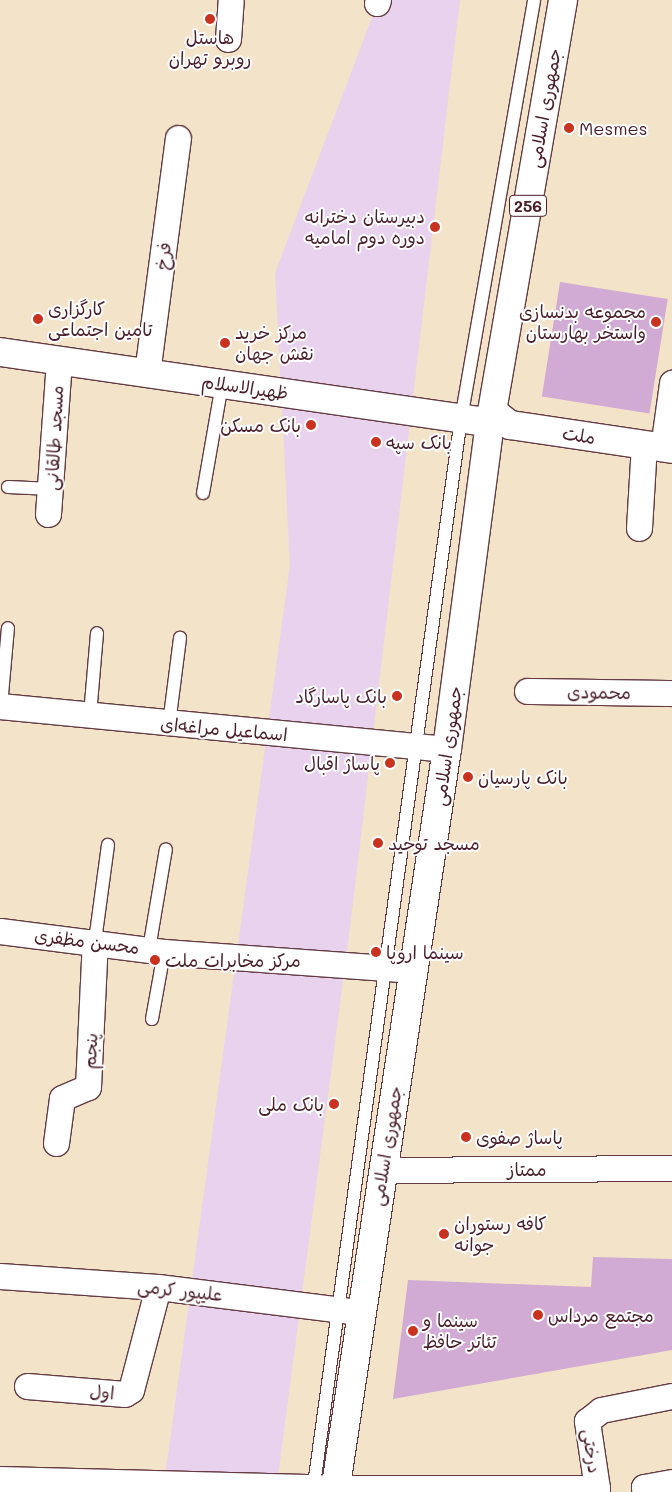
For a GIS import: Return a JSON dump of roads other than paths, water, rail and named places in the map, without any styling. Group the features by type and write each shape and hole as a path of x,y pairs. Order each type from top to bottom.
{"main road":[{"name":"جمهوری اسلامی","path":"324,1490 348,1310 382,1170 447,749 491,417 563,0"},
{"name":"ظهیرالاسلام","path":"0,352 461,419 491,417"},
{"name":"ملت","path":"491,417 510,425 660,448"}],"street":[{"path":"228,38 231,0"},
{"name":"فرخ","path":"147,373 178,138"},
{"name":"مسجد طالقانی","path":"48,514 52,490 59,360"},
{"path":"639,528 660,448 672,383"},
{"name":"محمودی","path":"527,691 672,693"},
{"name":"اسماعیل مراغه‌ای","path":"1,706 169,724 447,749"},
{"name":"محسن مظفری","path":"0,930 156,950 414,970"},
{"name":"پنجم","path":"56,1143 62,1098 88,1088 96,941"},
{"name":"ممتاز","path":"382,1170 672,1168"},
{"name":"علیپور کرمی","path":"0,1276 158,1288 348,1310"},
{"name":"اول","path":"27,1386 124,1394 131,1390 158,1288"},
{"name":"درختی","path":"324,1490 597,1488 587,1420 601,1410 672,1396"},
{"path":"0,1480 324,1490"},
{"path":"645,1492 644,1487 672,1482"}],"lane":[{"path":"348,1310 386,967 461,419 534,0"},
{"path":"203,493 222,384"},
{"path":"8,487 52,490"},
{"path":"1,706 8,628"},
{"path":"90,715 97,633"},
{"path":"169,724 180,638"},
{"path":"96,941 108,845"},
{"path":"152,1019 156,950 166,849"}],"place":[{"name":"هاستل روبرو تهران","path":"210,19"},
{"name":"Mesmes","path":"569,128"},
{"name":"دبیرستان دخترانه دوره دوم امامیه","path":"435,227"},
{"name":"کارگزاری تامین اجتماعی","path":"38,319"},
{"name":"مجموعه بدنسازی واستخر بهارستان","path":"656,322"},
{"name":"مرکز خرید نقش جهان","path":"225,343"},
{"name":"بانک مسکن","path":"311,425"},
{"name":"بانک سپه","path":"376,442"},
{"name":"بانک پاسارگاد","path":"397,696"},
{"name":"پاساژ اقبال","path":"390,763"},
{"name":"بانک پارسیان","path":"468,777"},
{"name":"مسجد توحید","path":"378,843"},
{"name":"سینما اروپا","path":"376,952"},
{"name":"مرکز مخابرات ملت","path":"155,960"},
{"name":"بانک ملی","path":"334,1104"},
{"name":"پاساژ صفوی","path":"466,1137"},
{"name":"کافه رستوران جوانه","path":"444,1234"},
{"name":"مجتمع مرداس","path":"538,1315"},
{"name":"سینما و تئاتر حافظ","path":"413,1331"}]}
